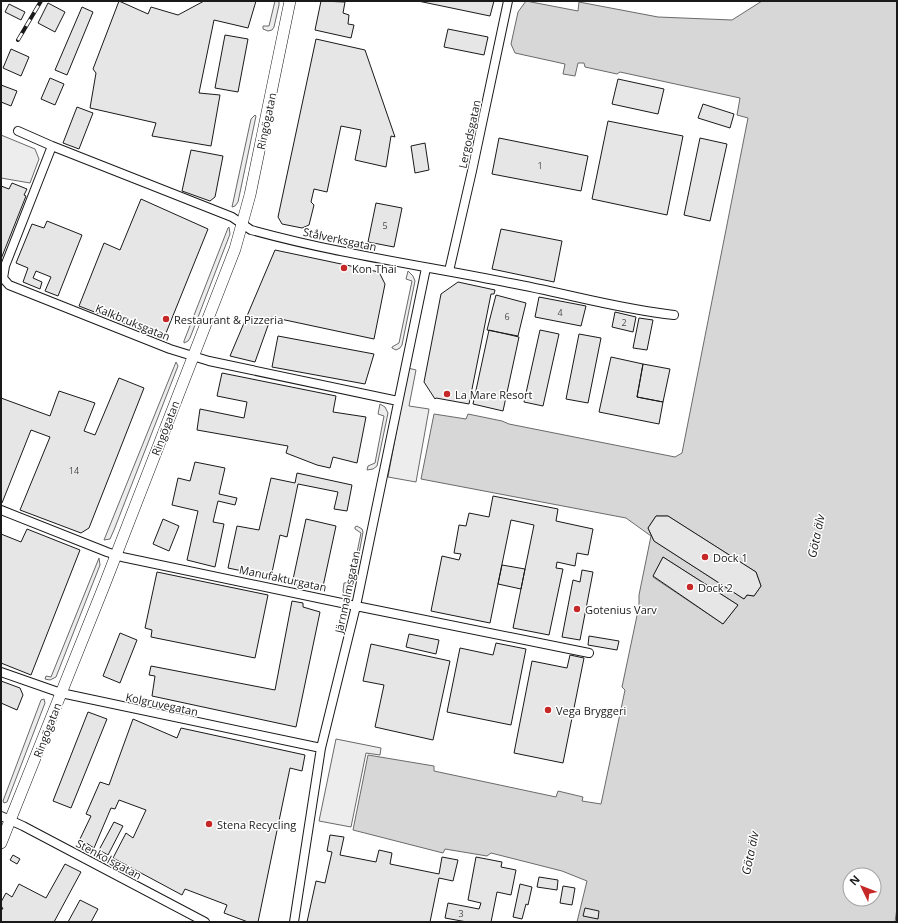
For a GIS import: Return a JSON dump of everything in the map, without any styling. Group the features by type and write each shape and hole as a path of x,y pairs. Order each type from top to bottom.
{"street":[{"name":"Ringögatan","path":"1,843 6,818 61,693 228,269 243,224 250,195 290,1"},
{"name":"Lergodsgatan","path":"449,271 508,1"},
{"name":"Stålverksgatan","path":"18,131 52,146 232,217 250,230 426,268 449,271 535,288 648,312 674,315"},
{"name":"Kalkbruksgatan","path":"52,146 5,266 3,278 9,285 173,350 217,364 398,401"},
{"name":"Järnmalmsgatan","path":"294,922 321,748 356,606 426,268"},
{"name":"Manufakturgatan","path":"1,510 116,554 356,606 589,653"},
{"name":"Kolgruvegatan","path":"1,672 61,693 321,748"},
{"name":"Stenkolsgatan","path":"6,818 205,922"}],"shaded area":[{"path":"275,1 279,1 279,5 274,27 272,30 268,31 263,29 263,26 269,26"},
{"path":"255,115 238,202 232,207 251,119"},
{"path":"1,135 35,149 39,159 30,183 1,178"},
{"path":"229,227 230,234 190,338 184,343 184,341"},
{"path":"408,271 413,276 415,281 402,345 396,350 392,347 399,343 412,281 406,279"},
{"path":"176,362 178,366 114,530 110,539 104,540"},
{"path":"408,368 416,370 409,406 429,409 416,482 388,477"},
{"path":"380,404 385,407 388,413 377,466 373,469 367,470 368,466 375,463 384,416 378,414"},
{"path":"357,526 362,529 363,532 353,586 344,593 344,583 351,582 361,533 355,529"},
{"path":"99,558 100,565 56,677 50,680 45,679 46,676 51,677"},
{"path":"44,699 45,703 7,802 4,803 3,801 41,700"},
{"path":"336,739 381,748 380,755 366,753 351,827 319,821"}],"water":[{"name":"Göta älv","path":"526,1 578,11 579,2 658,17 732,20 762,1 897,1 897,908 895,922 577,922 587,881 562,871 491,853 487,856 445,849 443,853 353,830 368,755 434,766 434,771 556,797 558,791 583,797 582,801 601,804 625,690 622,687 639,606 639,595 651,536 626,518 421,479 434,414 466,419 468,414 502,421 509,424 675,457 682,453 748,118 737,115 740,98 620,72 617,74 585,67 584,63 578,63 575,76 563,74 565,64 515,53 511,44 518,12","holes":["656,516 668,516 756,572 761,586 754,596 747,595 744,599 654,541 648,528","663,557 738,605 723,624 653,577"]}],"building":[{"path":"119,1 148,14 151,7 178,15 204,1 256,1 248,28 214,20 199,93 220,95 211,146 152,136 156,123 90,108 96,73 93,69"},
{"path":"321,1 345,2 343,13 349,15 348,24 354,25 351,38 315,30"},
{"path":"418,1 494,1 490,16"},
{"path":"48,3 65,12 55,32 38,23"},
{"path":"9,4 25,12 21,20 5,12"},
{"path":"82,7 93,12 67,75 55,70"},
{"path":"448,29 488,37 484,55 444,47"},
{"path":"225,35 248,39 238,92 215,88"},
{"path":"316,39 365,50 395,137 391,136 386,167 355,160 361,130 341,126 327,192 314,189 311,202 314,205 309,225 302,228 282,224 278,217"},
{"path":"11,49 29,57 21,76 3,68"},
{"path":"50,78 64,84 55,105 41,99"},
{"path":"618,79 664,89 658,114 612,104"},
{"path":"1,85 17,91 11,106 1,102"},
{"path":"703,104 734,114 730,128 698,118"},
{"path":"77,107 93,113 79,149 63,143"},
{"path":"608,121 683,136 667,215 592,199"},
{"path":"499,138 588,156 581,191 492,174"},
{"path":"700,138 727,144 710,221 684,215"},
{"path":"425,143 429,170 415,173 411,146"},
{"path":"191,150 223,156 215,197 210,201 182,191"},
{"path":"12,183 27,189 24,195 26,196 1,259 1,186 9,189"},
{"path":"141,199 208,229 166,333 159,337 79,306 104,243 120,250"},
{"path":"376,203 402,208 394,247 368,242"},
{"path":"47,221 82,235 58,296 45,291 51,277 36,271 33,278 42,282 40,289 23,282 28,268 16,263 32,224 44,228"},
{"path":"501,229 562,241 554,282 492,269"},
{"path":"275,250 379,272 385,284 374,339 271,317 255,362 230,356"},
{"path":"458,282 495,290 494,294 491,294 469,404 435,399 424,382 441,294"},
{"path":"496,295 526,303 518,336 487,330"},
{"path":"539,297 586,306 581,326 535,317"},
{"path":"615,312 636,317 633,332 612,327"},
{"path":"639,318 653,320 647,350 633,348"},
{"path":"489,330 519,337 503,411 473,404"},
{"path":"540,330 559,334 543,406 524,402"},
{"path":"579,334 601,338 588,403 566,399"},
{"path":"278,336 374,354 365,384 272,367"},
{"path":"611,357 643,364 637,397 663,402 659,424 599,412"},
{"path":"643,364 670,369 663,402 637,397"},
{"path":"222,373 336,396 333,412 366,417 357,463 333,457 330,468 317,465 286,453 288,446 197,430 200,409 244,418 247,402 217,396"},
{"path":"119,378 144,388 89,528 81,533 20,510 50,437 31,430 2,503 1,398 50,416 59,391 95,403 84,431 95,435"},
{"path":"195,462 225,468 219,494 237,498 235,505 218,501 213,522 224,524 215,567 187,560 198,511 172,505 178,478 190,481"},
{"path":"297,473 352,485 347,511 334,509 338,492 298,484 287,537 280,535 271,577 228,568 237,526 259,530 271,478 295,483"},
{"path":"493,496 558,509 556,521 593,529 588,555 577,553 575,566 557,562 556,568 563,569 549,635 513,628 534,525 511,520 490,623 431,611 442,556 459,560 461,554 454,553 459,525 466,526 469,513 489,517"},
{"name":"Dock 1","path":"656,516 668,516 756,572 761,586 754,596 747,595 744,599 654,541 648,528"},
{"path":"163,519 179,526 169,551 153,544"},
{"path":"306,519 336,526 322,591 292,584"},
{"path":"27,529 80,550 31,675 1,663 1,534 21,542"},
{"name":"Dock 2","path":"663,557 738,605 723,624 653,576"},
{"path":"502,565 525,569 521,589 498,584"},
{"name":"Gotenius Varv","path":"582,570 593,572 580,640 562,637 573,580 580,582"},
{"path":"157,572 268,595 255,658 151,637 152,630 145,628"},
{"path":"292,601 303,603 303,607 320,612 296,727 152,696 155,676 149,675 151,666 275,690"},
{"path":"120,633 137,640 120,683 103,676"},
{"path":"409,634 439,640 436,654 406,647"},
{"path":"589,636 619,641 617,650 588,645"},
{"path":"496,643 526,649 511,725 447,712 460,648 493,655"},
{"path":"371,644 450,661 433,740 375,727 384,685 363,681"},
{"name":"Vega Bryggeri","path":"570,655 584,658 563,763 514,753 532,661 567,668"},
{"path":"1,681 20,688 23,695 17,710 1,703"},
{"path":"88,712 107,719 71,808 53,801"},
{"name":"Stena Recycling","path":"133,719 177,738 181,728 305,755 302,771 290,768 258,922 248,922 224,913 227,905 185,889 182,895 113,858 126,833 133,838 146,810 119,800 115,809 111,808 94,848 80,839 91,816 86,814 100,782 109,785"},
{"path":"114,822 123,826 108,855 99,850"},
{"path":"330,835 344,837 340,855 376,862 379,850 392,853 390,864 439,874 442,857 458,860 453,881 439,878 430,922 307,922 316,881 325,883 332,852 327,851"},
{"path":"13,855 20,859 17,864 10,860"},
{"path":"476,857 502,862 501,867 516,870 511,895 497,892 491,922 467,922 445,918 448,903 479,909 481,903 468,900"},
{"path":"65,864 81,872 54,922 1,922 1,911 3,908 1,907 1,902 6,893 12,897 19,884 46,898"},
{"path":"539,877 558,880 557,890 537,887"},
{"path":"520,884 532,887 528,905 526,904 522,919 513,917"},
{"path":"563,886 575,888 572,905 560,903"},
{"path":"80,900 98,909 91,922 68,922"},
{"path":"585,908 599,911 598,919 583,916"}],"railway":[{"path":"18,40 41,1"}],"place":[{"name":"Kon Thai","path":"344,268"},
{"name":"Restaurant & Pizzeria","path":"166,319"},
{"name":"La Mare Resort","path":"447,394"},
{"name":"Dock 1","path":"705,557"},
{"name":"Dock 2","path":"690,587"},
{"name":"Gotenius Varv","path":"577,609"},
{"name":"Vega Bryggeri","path":"548,710"},
{"name":"Stena Recycling","path":"209,824"}]}
